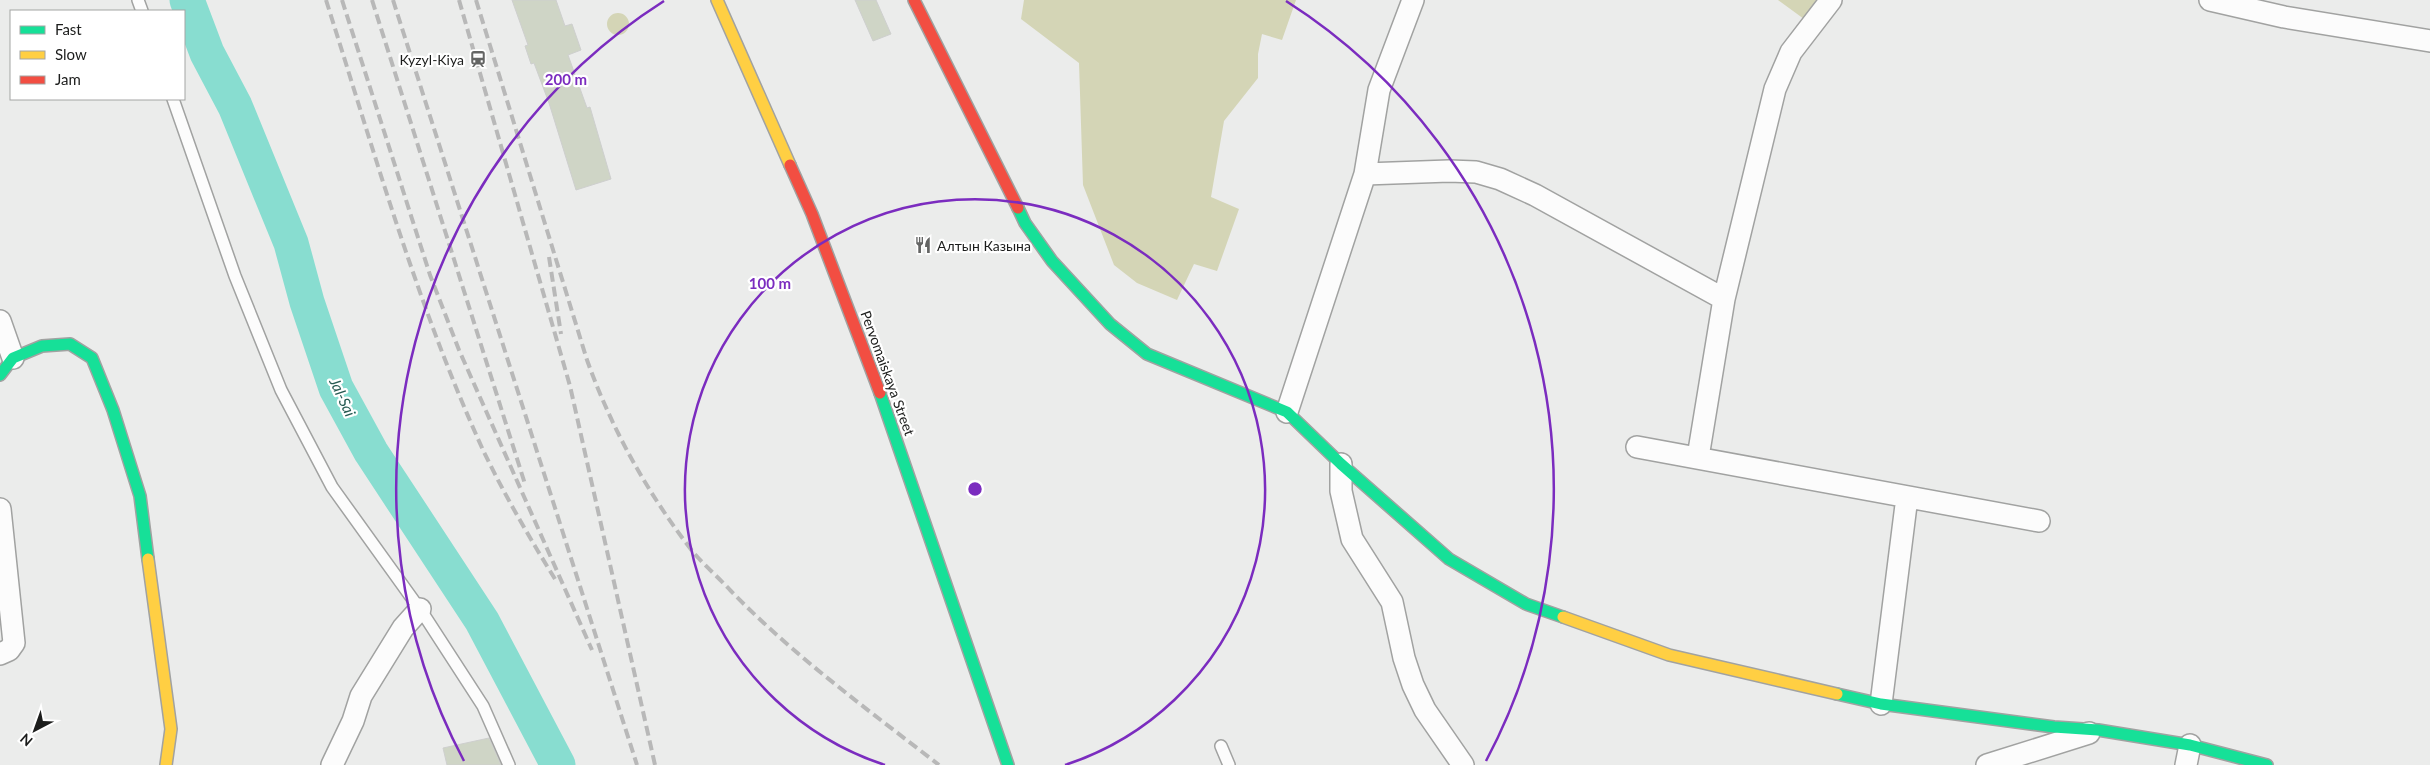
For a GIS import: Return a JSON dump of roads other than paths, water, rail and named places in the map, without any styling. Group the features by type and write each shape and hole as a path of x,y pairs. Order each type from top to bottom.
{"street":[{"name":"Pervomaiskaya Street","path":"717,0 812,214 885,406 1008,765"},
{"path":"914,0 953,82 1025,223 1052,261 1080,293 1110,324 1147,354 1286,412 1341,464 1449,559 1526,604 1669,656 1881,704 2052,736"},
{"path":"1286,412 1365,174 1379,90 1413,0"},
{"path":"1698,457 1724,299 1775,89 1791,52 1831,0"},
{"path":"2210,0 2284,16 2430,41"},
{"path":"1365,174 1476,172 1500,179 1535,195 1724,299"},
{"path":"0,321 13,358"},
{"path":"0,375 13,358 42,346 70,344 92,358 113,410 140,496 171,729 166,765"},
{"path":"1637,447 2039,521"},
{"path":"1341,464 1341,491 1352,539 1392,602 1404,658 1413,685 1425,710 1463,765"},
{"path":"1881,704 1907,497"},
{"path":"0,509 14,642 9,650 0,654"},
{"path":"332,765 353,721 361,696 403,628 420,609"},
{"path":"1987,765 2052,736 2098,730 2190,744 2266,765"},
{"path":"2186,765 2190,744"}],"lane":[{"path":"173,100 235,276 281,390 332,487 420,609 483,706 509,765"},
{"path":"1221,746 1229,765"}],"waterway":[{"name":"Jal-Sai","path":"187,0 207,53 235,106 291,243 307,302 336,388 371,452 482,621 558,765"}],"railway":[{"path":"326,0 379,171 437,340 459,395 499,483 555,579"},
{"path":"342,0 430,275 459,350 592,650"},
{"path":"372,0 525,484"},
{"path":"393,0 637,765"},
{"path":"459,0 570,386 655,765"},
{"path":"476,0 587,360 608,411 646,484 693,552 754,614 805,660 939,765"},
{"path":"549,257 561,334"}],"place":[{"name":"Kyzyl-Kiya","path":"478,59"},
{"name":"Алтын Казына","path":"923,245"}]}
